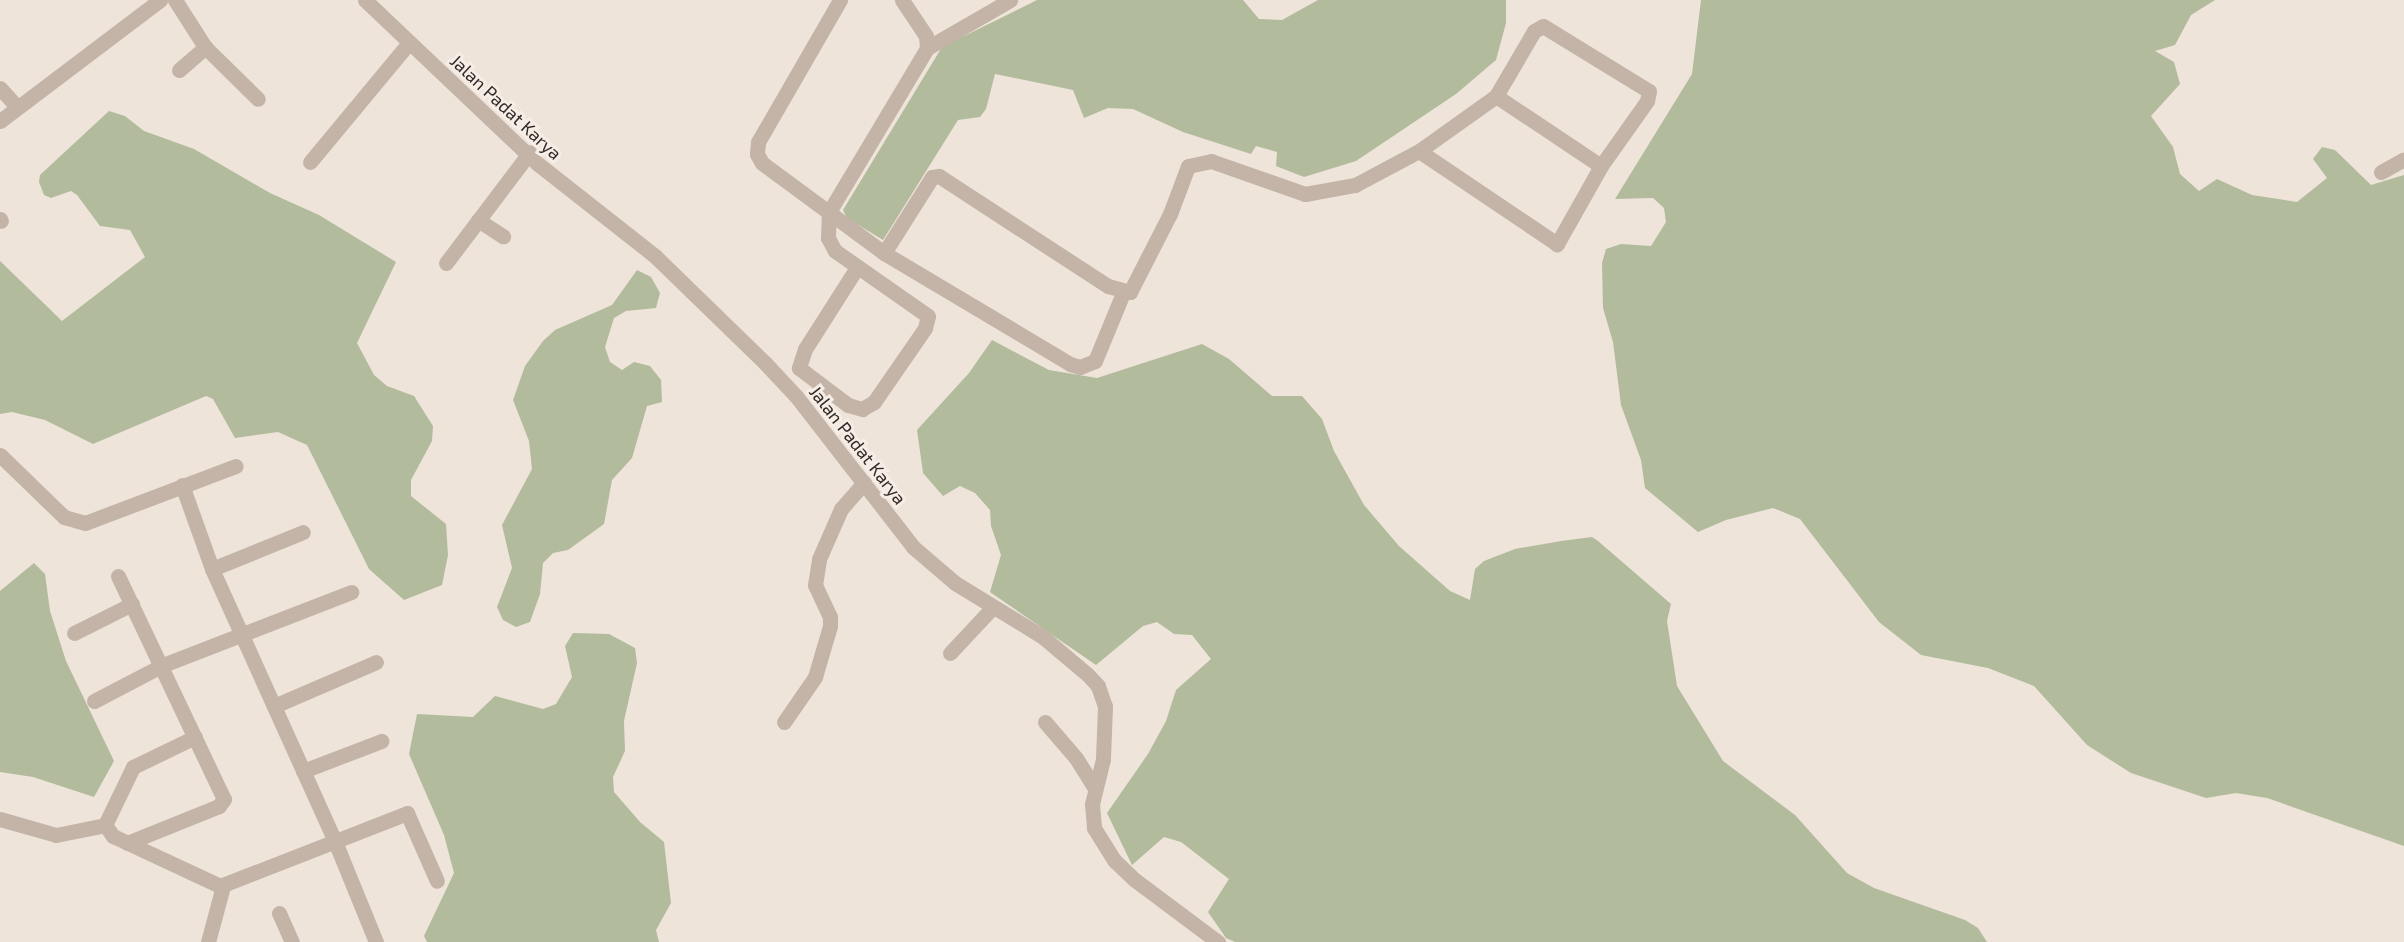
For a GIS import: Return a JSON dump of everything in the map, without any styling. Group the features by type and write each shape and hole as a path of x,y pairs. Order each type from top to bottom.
{"street":[{"path":"0,121 160,0"},
{"path":"175,0 205,47 258,99"},
{"name":"Jalan Padat Karya","path":"365,0 408,44 530,152 538,164 602,218 656,257 765,363 796,396 913,547 955,583 1074,660 1098,686 1104,719 1103,759 1095,789 1094,828 1101,842 1135,880 1185,920 1218,942"},
{"path":"840,0 758,142 757,154 775,176 884,253 1080,367 1095,361 1123,293"},
{"path":"902,0 926,36 927,48"},
{"path":"856,269 805,349 799,368 848,405 862,409 874,402 925,328 928,316 856,269 831,247 829,212 927,48 1010,0"},
{"path":"884,253 932,177 939,176 1123,293 1130,292 1136,284 1188,166 1211,161 1305,194 1355,185 1419,151 1496,96 1534,31 1543,26 1649,91 1642,108 1600,166 1557,244 1419,151"},
{"path":"310,162 408,44"},
{"path":"179,70 205,47"},
{"path":"0,88 17,107"},
{"path":"1496,96 1600,166"},
{"path":"446,263 530,152"},
{"path":"2381,172 2404,159"},
{"path":"478,220 503,236"},
{"path":"0,455 64,517 85,523 236,466"},
{"path":"784,722 815,677 830,626 830,617 815,585 819,559 841,509 864,483"},
{"path":"182,485 212,569 334,839 376,942"},
{"path":"212,569 303,532"},
{"path":"118,576 163,665 224,802 127,843"},
{"path":"94,701 163,665 242,632 351,592"},
{"path":"74,633 132,604"},
{"path":"950,653 993,608"},
{"path":"274,706 376,662"},
{"path":"1045,722 1095,789"},
{"path":"105,825 133,767 195,737"},
{"path":"303,771 381,741"},
{"path":"105,825 112,836 223,886 334,839 407,813 437,881"},
{"path":"0,819 56,835 105,825"},
{"path":"208,942 223,886"},
{"path":"279,914 292,942"},
{"path":"1185,920 1204,942"}],"green space":[{"path":"1037,0 1243,0 1259,19 1282,20 1318,0 1506,0 1506,23 1496,60 1456,94 1356,161 1304,177 1276,166 1277,152 1256,146 1251,154 1183,132 1133,109 1108,108 1084,118 1073,90 995,74 986,109 980,117 958,120 883,240 847,218 843,210 942,47"},
{"path":"1701,0 2215,0 2191,15 2175,45 2155,51 2174,62 2180,84 2151,116 2173,147 2180,174 2199,191 2217,179 2252,195 2297,202 2327,178 2313,159 2322,147 2335,150 2371,185 2404,175 2404,846 2267,798 2236,793 2206,798 2131,773 2087,745 2034,686 1988,668 1921,655 1879,622 1800,519 1773,508 1726,520 1698,532 1645,488 1641,460 1621,405 1613,342 1603,308 1602,263 1606,249 1621,244 1651,246 1666,222 1664,208 1653,198 1615,199 1692,74"},
{"path":"109,111 125,116 144,131 194,149 270,193 319,215 396,262 357,343 374,375 387,386 414,396 433,426 432,441 411,480 411,496 446,524 448,555 442,585 404,600 369,569 307,445 278,432 235,438 213,399 206,396 93,444 45,420 12,412 0,414 0,261 62,321 145,257 130,230 100,226 77,195 71,191 51,198 44,195 39,182 40,175"},
{"path":"637,270 651,277 660,293 656,308 626,311 614,318 605,347 610,362 622,370 634,362 650,366 661,380 662,402 647,406 632,458 612,480 604,524 568,550 553,553 543,563 540,594 530,622 516,627 503,620 497,607 512,568 502,525 532,469 529,441 513,400 525,366 543,341 555,330 612,305"},
{"path":"992,340 1049,370 1097,378 1202,344 1229,359 1272,396 1302,396 1322,419 1334,451 1364,505 1399,546 1450,591 1470,600 1475,569 1484,561 1515,549 1592,537 1671,604 1667,621 1677,686 1723,761 1795,815 1847,873 1874,888 1965,920 1978,928 1987,942 1235,942 1226,938 1208,912 1229,879 1181,842 1164,837 1132,865 1107,813 1148,754 1166,721 1176,690 1211,659 1192,635 1174,634 1157,622 1143,626 1096,665 990,592 1001,555 991,526 990,510 975,493 960,486 943,496 923,473 917,430 969,373"},
{"path":"34,563 45,574 50,611 66,661 114,761 94,797 33,777 0,772 0,591"},
{"path":"573,633 609,634 635,648 637,663 624,721 625,751 613,777 614,792 640,822 664,842 671,903 656,930 659,942 427,942 424,936 454,873 444,835 409,754 417,714 473,717 495,696 543,709 556,704 572,677 565,646"}]}
